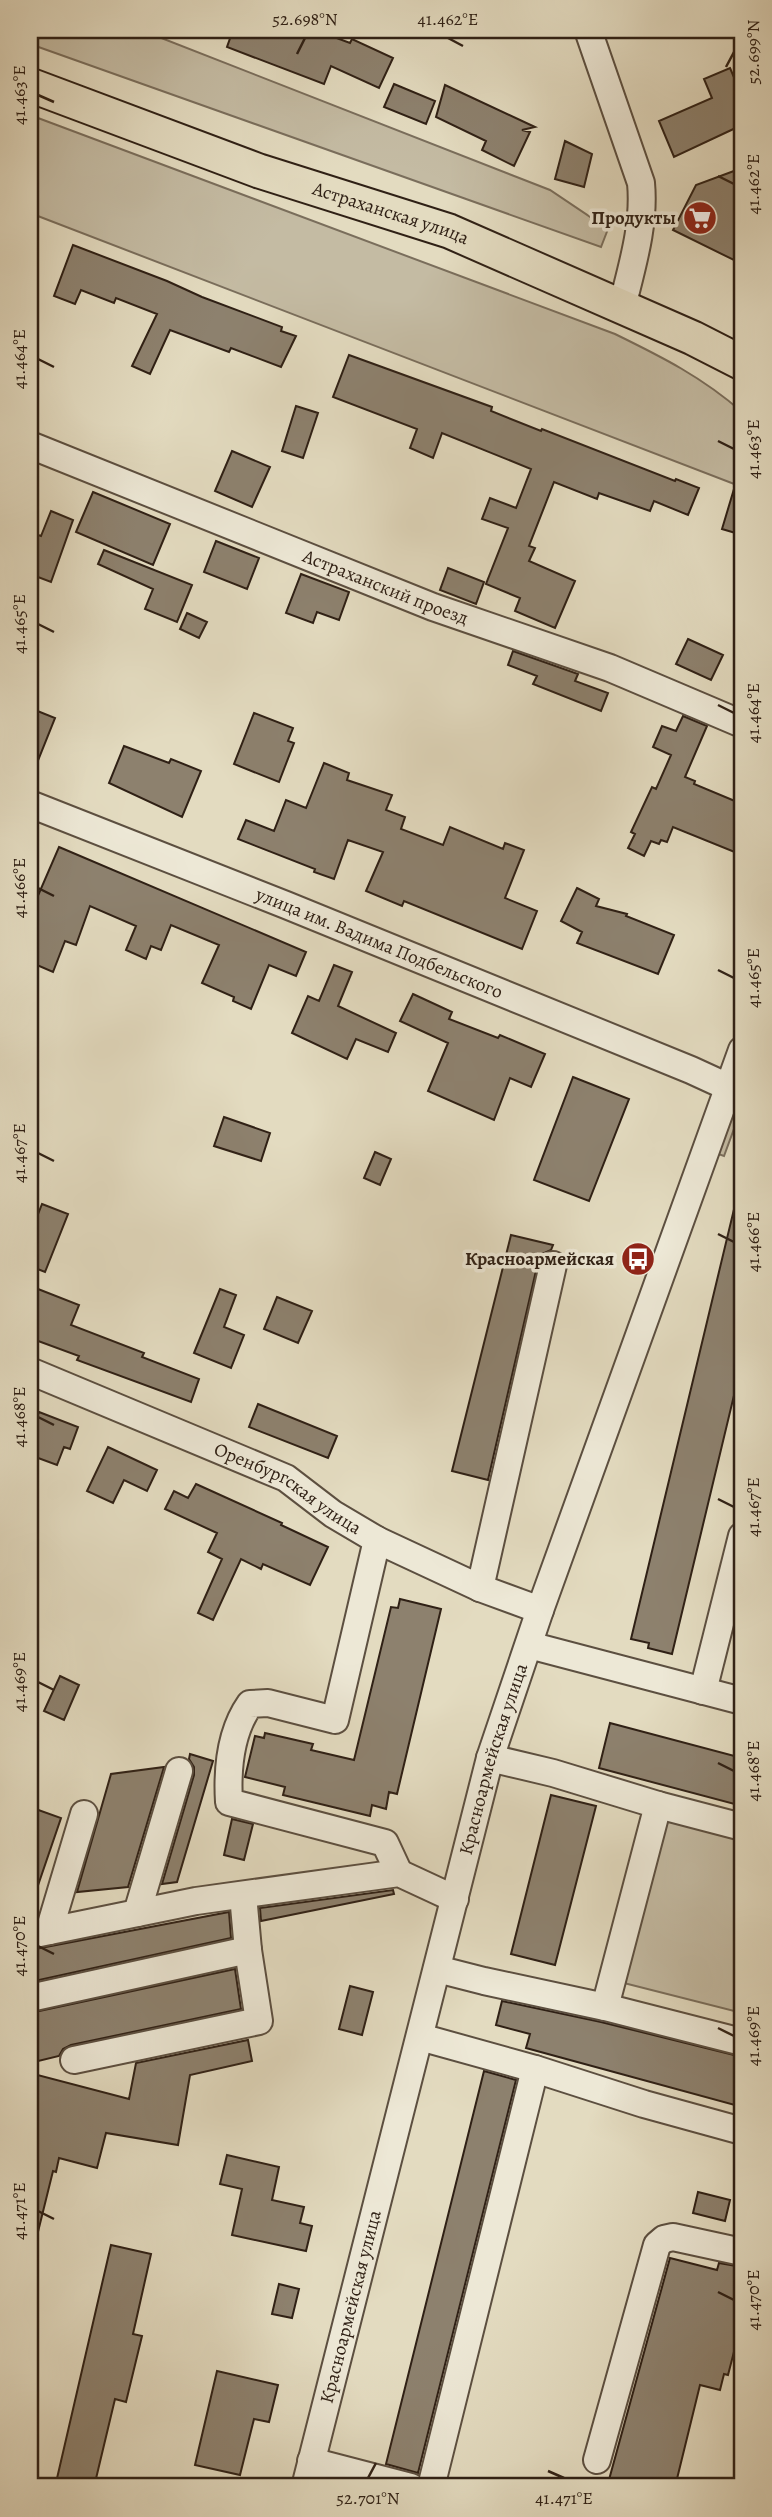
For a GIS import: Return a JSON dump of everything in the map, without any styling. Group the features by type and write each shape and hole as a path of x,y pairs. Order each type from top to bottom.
{"main road":[{"name":"Астраханская улица","path":"30,85 259,171 449,231 721,351 742,363"}],"street":[{"path":"588,30 641,183 641,226 622,307"},
{"name":"Астраханский проезд","path":"30,446 433,607 610,668 742,724"},
{"name":"улица им. Вадима Подбельского","path":"30,804 299,910 728,1087"},
{"name":"Красноармейская улица","path":"305,2487 490,1758 540,1611 742,1050"},
{"path":"481,1588 553,1265"},
{"name":"Оренбургская улица","path":"30,1371 286,1478 332,1514 377,1540 481,1588 540,1611"},
{"path":"703,1691 742,1536"},
{"path":"377,1540 335,1720 268,1703 250,1704 240,1720 227,1777 229,1802 385,1843 399,1873"},
{"path":"529,1645 742,1701"},
{"path":"490,1758 553,1773 742,1827"},
{"path":"136,1913 179,1771"},
{"path":"605,2007 658,1805"},
{"path":"40,1933 84,1814"},
{"path":"40,1933 196,1901 399,1873 454,1899"},
{"path":"74,2060 260,2021 248,1950 243,1895"},
{"path":"30,1998 248,1950"},
{"path":"437,1969 605,2007 742,2042"},
{"path":"420,2037 535,2069 644,2105 742,2131"},
{"path":"431,2487 535,2069"},
{"path":"597,2459 657,2245 664,2239 673,2238 742,2252"},
{"path":"312,2461 411,2487"}],"shaded area":[{"path":"30,30 146,32 550,190 608,229 601,247 30,44"},
{"path":"30,115 615,334 649,351 697,378 742,412 742,487 30,213"},
{"path":"742,1089 742,1107 724,1156 718,1154"},
{"path":"661,1809 742,1831 742,2013 616,1981"}],"building":[{"path":"233,30 315,30 350,43 352,39 393,58 379,88 331,66 324,84 227,47"},
{"path":"730,68 742,96 742,125 674,157 659,121 712,98 704,79"},
{"path":"394,84 435,101 426,124 384,107"},
{"path":"445,85 535,127 522,130 530,132 514,166 482,150 486,141 436,117"},
{"path":"565,141 592,154 584,187 555,179"},
{"path":"742,168 742,264 673,230 696,185"},
{"path":"73,245 282,327 281,331 296,336 281,367 231,348 229,352 170,330 150,374 132,366 157,314 116,298 114,303 81,290 75,304 54,296"},
{"path":"349,355 492,407 491,411 541,431 542,429 699,488 688,515 654,501 650,511 599,493 597,499 554,482 529,546 535,548 529,561 575,581 555,628 515,611 520,598 486,584 508,528 482,519 490,498 516,508 531,469 442,433 433,458 410,448 417,429 333,397"},
{"path":"296,406 318,413 303,458 282,451"},
{"path":"232,451 270,467 252,507 215,491"},
{"path":"737,479 742,479 742,535 722,529"},
{"path":"93,492 170,524 153,565 76,532"},
{"path":"51,511 73,520 51,582 30,574 30,550 35,534 41,536"},
{"path":"216,541 259,558 247,589 204,572"},
{"path":"104,550 192,585 177,622 145,609 153,589 98,564"},
{"path":"448,568 484,582 476,604 440,590"},
{"path":"301,574 349,592 339,620 317,612 313,623 286,613"},
{"path":"187,613 207,622 199,638 180,629"},
{"path":"688,639 723,655 711,680 676,664"},
{"path":"513,651 578,674 575,681 608,693 601,711 533,684 537,676 508,665"},
{"path":"30,708 55,718 31,778 30,778"},
{"path":"254,713 293,728 288,741 294,743 279,782 234,764"},
{"path":"683,716 707,726 685,777 695,781 694,784 742,804 742,855 673,827 667,842 661,840 659,844 651,841 644,856 628,848 635,834 631,832 652,787 656,789 671,755 653,747 662,726 676,731"},
{"path":"124,746 169,763 171,759 201,771 182,817 109,783"},
{"path":"324,763 349,773 347,780 392,795 386,810 405,817 401,829 443,845 450,827 503,849 505,843 524,850 505,898 537,911 522,949 404,901 402,906 366,891 383,852 348,840 334,879 238,839 246,820 274,831 286,800 306,808"},
{"path":"59,847 306,952 296,976 269,965 251,1009 233,1001 234,997 202,983 219,945 171,925 161,950 151,946 146,959 126,950 136,926 90,906 76,945 65,941 53,972 30,962 30,895 37,898"},
{"path":"577,888 599,899 596,906 627,914 626,916 674,935 658,974 577,943 582,932 561,921"},
{"path":"334,965 352,972 338,1006 396,1033 388,1052 356,1039 347,1059 292,1033 308,996 319,1001"},
{"path":"413,994 452,1012 449,1019 498,1038 500,1035 545,1054 531,1087 510,1078 494,1120 428,1091 448,1043 400,1021"},
{"path":"573,1077 629,1099 589,1201 534,1180"},
{"path":"224,1117 270,1133 261,1161 214,1146"},
{"path":"375,1152 391,1159 380,1185 364,1178"},
{"path":"42,1204 68,1214 45,1272 30,1266 30,1235"},
{"path":"735,1205 742,1206 742,1362 672,1654 648,1648 649,1643 631,1639"},
{"path":"511,1235 553,1245 551,1250 542,1254 538,1262 488,1480 452,1471"},
{"path":"38,1289 79,1305 71,1325 144,1353 142,1357 199,1379 191,1402 77,1360 79,1356 30,1338 30,1310"},
{"path":"220,1289 236,1295 224,1327 244,1335 231,1368 194,1353"},
{"path":"277,1297 312,1311 298,1343 264,1329"},
{"path":"258,1404 337,1436 328,1458 249,1427"},
{"path":"39,1412 78,1427 70,1449 64,1447 57,1465 30,1455 30,1418 36,1420"},
{"path":"108,1447 157,1470 147,1491 124,1480 113,1503 87,1491"},
{"path":"196,1484 328,1547 310,1585 263,1564 261,1569 241,1559 213,1620 198,1613 222,1559 208,1552 217,1533 165,1509 174,1491 188,1498"},
{"path":"400,1599 441,1609 397,1794 389,1792 386,1809 372,1805 370,1816 283,1795 285,1787 245,1777 255,1736 264,1738 265,1733 313,1744 311,1750 354,1760 391,1607 398,1608"},
{"path":"60,1676 79,1685 64,1720 44,1711"},
{"path":"610,1723 742,1758 742,1806 599,1768"},
{"path":"190,1754 213,1761 177,1882 162,1884 194,1775"},
{"path":"164,1767 128,1887 77,1892 111,1774"},
{"path":"551,1795 596,1806 555,1965 511,1954"},
{"path":"30,1807 61,1818 33,1900 30,1900"},
{"path":"232,1819 253,1824 244,1860 224,1855"},
{"path":"393,1890 394,1894 261,1921 260,1908"},
{"path":"229,1912 231,1938 30,1982 30,1950"},
{"path":"235,1969 241,2009 71,2045 63,2049 59,2056 30,2063 30,2013"},
{"path":"350,1986 373,1992 362,2035 339,2029"},
{"path":"502,2001 742,2057 742,2107 526,2048 530,2034 496,2025"},
{"path":"248,2040 252,2061 190,2075 178,2145 106,2133 97,2168 59,2158 56,2172 53,2171 37,2236 30,2235 30,2073 129,2099 136,2063"},
{"path":"484,2071 516,2080 418,2473 386,2464"},
{"path":"227,2155 279,2167 272,2200 304,2207 300,2223 312,2226 306,2251 232,2235 242,2189 220,2184"},
{"path":"698,2192 730,2200 725,2221 693,2213"},
{"path":"111,2245 151,2254 133,2334 142,2336 126,2402 115,2399 94,2487 55,2487"},
{"path":"670,2258 717,2270 719,2263 742,2267 742,2342 737,2340 728,2375 724,2374 720,2390 700,2385 675,2487 607,2487"},
{"path":"279,2284 299,2289 292,2318 272,2314"},
{"path":"217,2371 278,2385 269,2422 254,2419 240,2475 195,2465"}],"place":[{"name":"Продукты","path":"700,218"},
{"name":"Красноармейская","path":"638,1259"}]}
